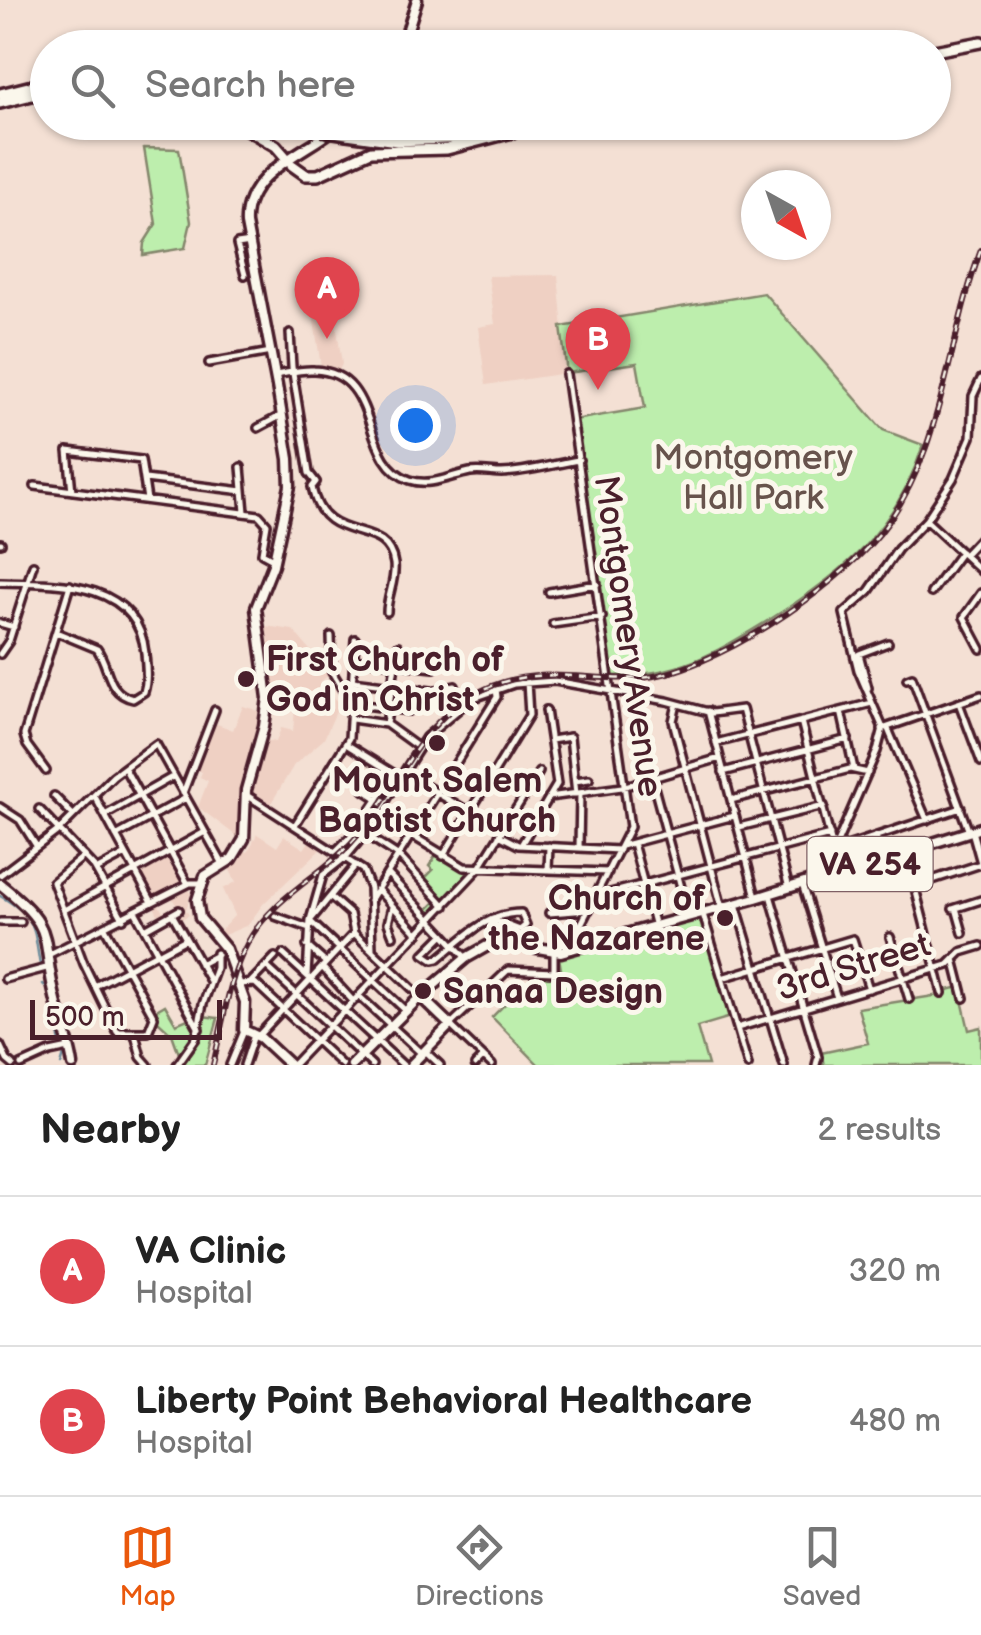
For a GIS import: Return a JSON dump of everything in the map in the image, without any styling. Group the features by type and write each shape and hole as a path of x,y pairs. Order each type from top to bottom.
{"highway":[{"path":"951,48 981,42"},
{"path":"0,94 30,86"},
{"path":"0,103 30,96"},
{"path":"266,140 276,146 288,164 306,175 318,175 371,151 447,148 479,140"}],"main road":[{"path":"408,30 416,0"},
{"path":"291,1065 244,1030 247,1006 224,945 200,918 197,904 210,872 236,855 244,842 245,794 268,704 256,608 274,559 290,486 282,415 248,231 250,209 258,192 321,140"},
{"path":"288,164 326,140"},
{"name":"VA 254","path":"352,1065 466,958 497,942 554,952 568,950 704,914 974,830"},
{"path":"0,884 35,915 46,936 72,1059"},
{"path":"411,1065 450,1026 421,997"}],"street":[{"path":"245,276 237,244 251,242"},
{"path":"290,333 292,372 310,473 316,482 312,488 317,507 330,523 371,536 388,548 394,569 387,612"},
{"path":"208,363 271,352"},
{"path":"275,375 326,371 350,385 362,401 387,463 412,481 430,482 474,472 502,473 579,460"},
{"name":"Montgomery Avenue","path":"566,374 630,827 568,950"},
{"path":"927,820 866,692 844,615 848,606 868,592 954,479 968,447 973,394 981,379"},
{"path":"258,428 282,415"},
{"path":"72,491 68,450 143,462 147,500"},
{"path":"241,467 245,512"},
{"path":"144,478 243,490"},
{"path":"35,486 260,515 266,520 262,552 266,558 274,559"},
{"path":"926,520 981,571"},
{"path":"931,593 962,553 981,537"},
{"path":"0,654 14,627 33,564"},
{"path":"0,582 70,585 114,600 135,621 145,653 143,693 133,699 121,695 110,682 97,649 56,632"},
{"path":"548,592 597,584"},
{"path":"46,771 24,737 70,585"},
{"path":"981,593 964,617 981,649"},
{"path":"554,624 602,617"},
{"path":"0,623 14,627"},
{"path":"331,636 332,672 351,703"},
{"path":"296,825 346,744 352,720 355,639"},
{"path":"866,692 859,654 888,642"},
{"path":"387,726 398,646"},
{"path":"354,659 434,668"},
{"path":"908,679 912,677 961,808 974,830 981,864 914,886"},
{"path":"352,681 432,691 455,686"},
{"path":"443,856 529,716 527,682"},
{"path":"309,977 309,925 321,878 365,834 429,734 476,696 527,682 564,682 708,711 742,710 790,888"},
{"path":"370,901 496,697 496,689"},
{"path":"885,729 981,695"},
{"path":"36,696 44,699"},
{"path":"351,703 408,711"},
{"path":"716,743 872,703"},
{"path":"960,703 981,762"},
{"path":"676,704 674,721 722,908"},
{"path":"116,836 184,796 215,710"},
{"path":"521,845 558,780 546,710"},
{"path":"708,711 756,898"},
{"path":"841,711 854,769"},
{"path":"352,720 387,726 419,748"},
{"path":"801,721 833,850"},
{"path":"637,724 688,918"},
{"path":"822,878 885,729"},
{"path":"551,740 570,737 578,794 579,848"},
{"path":"724,772 848,740"},
{"path":"0,875 59,830 156,744 222,864"},
{"path":"346,744 464,809"},
{"path":"550,798 624,785 720,758"},
{"path":"124,769 188,884"},
{"path":"731,800 854,769 868,773"},
{"path":"291,1065 479,868 539,772"},
{"path":"336,852 400,775"},
{"path":"104,815 174,776"},
{"path":"575,781 589,779"},
{"path":"364,790 378,799"},
{"path":"245,794 356,864 367,877 372,948"},
{"path":"94,795 153,903"},
{"path":"54,796 74,815"},
{"path":"738,828 824,806"},
{"path":"0,807 20,820 37,847"},
{"path":"833,850 961,808"},
{"path":"39,809 96,870 123,919"},
{"path":"378,816 464,867 608,872"},
{"path":"500,835 521,845 620,848 735,816"},
{"path":"66,909 205,832"},
{"path":"365,834 399,856 445,906"},
{"path":"595,897 830,835"},
{"path":"876,837 884,860"},
{"path":"633,843 655,927"},
{"path":"548,870 549,846"},
{"path":"906,853 942,993"},
{"path":"96,870 126,854"},
{"path":"84,856 53,882 118,1032 148,1032 154,1017 105,928"},
{"path":"309,925 356,864"},
{"path":"388,874 466,958"},
{"path":"50,954 188,884 204,883"},
{"path":"802,884 836,998"},
{"path":"378,890 418,934"},
{"path":"769,894 818,1058 816,1065"},
{"path":"329,898 350,914 354,933 421,997"},
{"path":"963,933 954,908 981,900"},
{"path":"736,904 784,1065"},
{"path":"392,907 388,923 393,936"},
{"path":"548,913 589,910"},
{"path":"144,930 176,912 210,982"},
{"path":"136,913 199,1029"},
{"path":"444,934 424,954 436,960 486,922 499,914 524,915 526,925 520,930 486,922"},
{"path":"704,914 748,1065"},
{"path":"274,916 309,925 340,948 406,1011"},
{"path":"0,922 20,922"},
{"path":"244,1065 256,1036 354,933"},
{"path":"890,937 909,999"},
{"path":"95,986 186,939"},
{"path":"722,978 853,939 869,988"},
{"path":"307,946 356,998 440,1065"},
{"name":"3rd Street","path":"737,1028 936,968 962,951 981,946"},
{"path":"492,1065 450,1026 507,971 554,972 554,952"},
{"path":"179,1064 199,1029 216,954 200,964"},
{"path":"283,954 403,1065"},
{"path":"238,984 252,982 275,957"},
{"path":"954,959 964,998"},
{"path":"266,966 372,1065"},
{"path":"6,979 50,967"},
{"path":"252,982 342,1065"},
{"path":"230,1065 244,1030"},
{"path":"135,1034 140,1057 148,1065"},
{"path":"0,1045 13,1065"},
{"path":"21,1065 46,1055 72,1059"},
{"path":"475,1065 483,1057"}],"shaded area":[{"path":"558,275 567,373 486,385 478,327 495,324 488,276"},
{"path":"334,309 342,364 338,372 321,366 313,315"},
{"path":"265,626 293,630 330,674 319,683 338,707 324,739 294,765 270,805 250,791 264,740 276,742 281,728 293,731 295,709 272,704 273,662 267,650"},
{"path":"243,706 259,711 258,731 241,789 239,838 198,807 208,781 194,769 212,722 233,730"},
{"path":"257,834 277,847 284,836 304,849 311,839 323,847 263,904 248,925 222,936 219,932 235,915 223,889 236,882 228,866 243,850 248,852"},
{"path":"169,855 191,893 186,910 189,915 178,921 175,916 180,912 169,892 156,900 165,916 160,919 138,873"}],"green space":[{"path":"144,148 179,149 191,222 185,248 143,255 144,243 156,224"},
{"name":"Montgomery Hall Park","path":"764,293 883,430 923,445 912,475 882,526 863,548 795,603 695,661 657,672 612,676 574,420 645,408 637,363 567,373 561,327"},
{"path":"436,855 461,870 475,871 431,918 425,912 439,898 423,880 433,870 429,866"},
{"path":"701,918 731,1017 697,1027 708,1065 539,1065 492,1017 508,1001 509,984 539,990 540,975 560,977 565,994 559,957"},
{"path":"959,987 969,1030 981,1027 981,1065 824,1065 821,1053 868,1043 858,1008 940,995"},
{"path":"165,1005 176,1024 190,1018 198,1032 202,1016 218,1018 205,1065 183,1065 172,1034 158,1021 153,1024 153,1012"}],"waterway":[{"path":"0,896 28,917 40,965"},
{"path":"43,984 61,1046"},
{"path":"61,1065 64,1054"}],"railway":[{"path":"213,1065 236,971 258,927 282,901 351,843 415,751 451,710 474,694 520,678 639,678 701,661 770,625 860,555 901,502 918,468 981,250"}],"place":[{"name":"VA Clinic","path":"327,339"},
{"name":"Liberty Point Behavioral Healthcare","path":"598,390"},
{"name":"First Church of God in Christ","path":"246,679"},
{"name":"Mount Salem Baptist Church","path":"437,743"},
{"name":"Church of the Nazarene","path":"725,918"},
{"name":"Sanaa Design","path":"423,991"}]}
